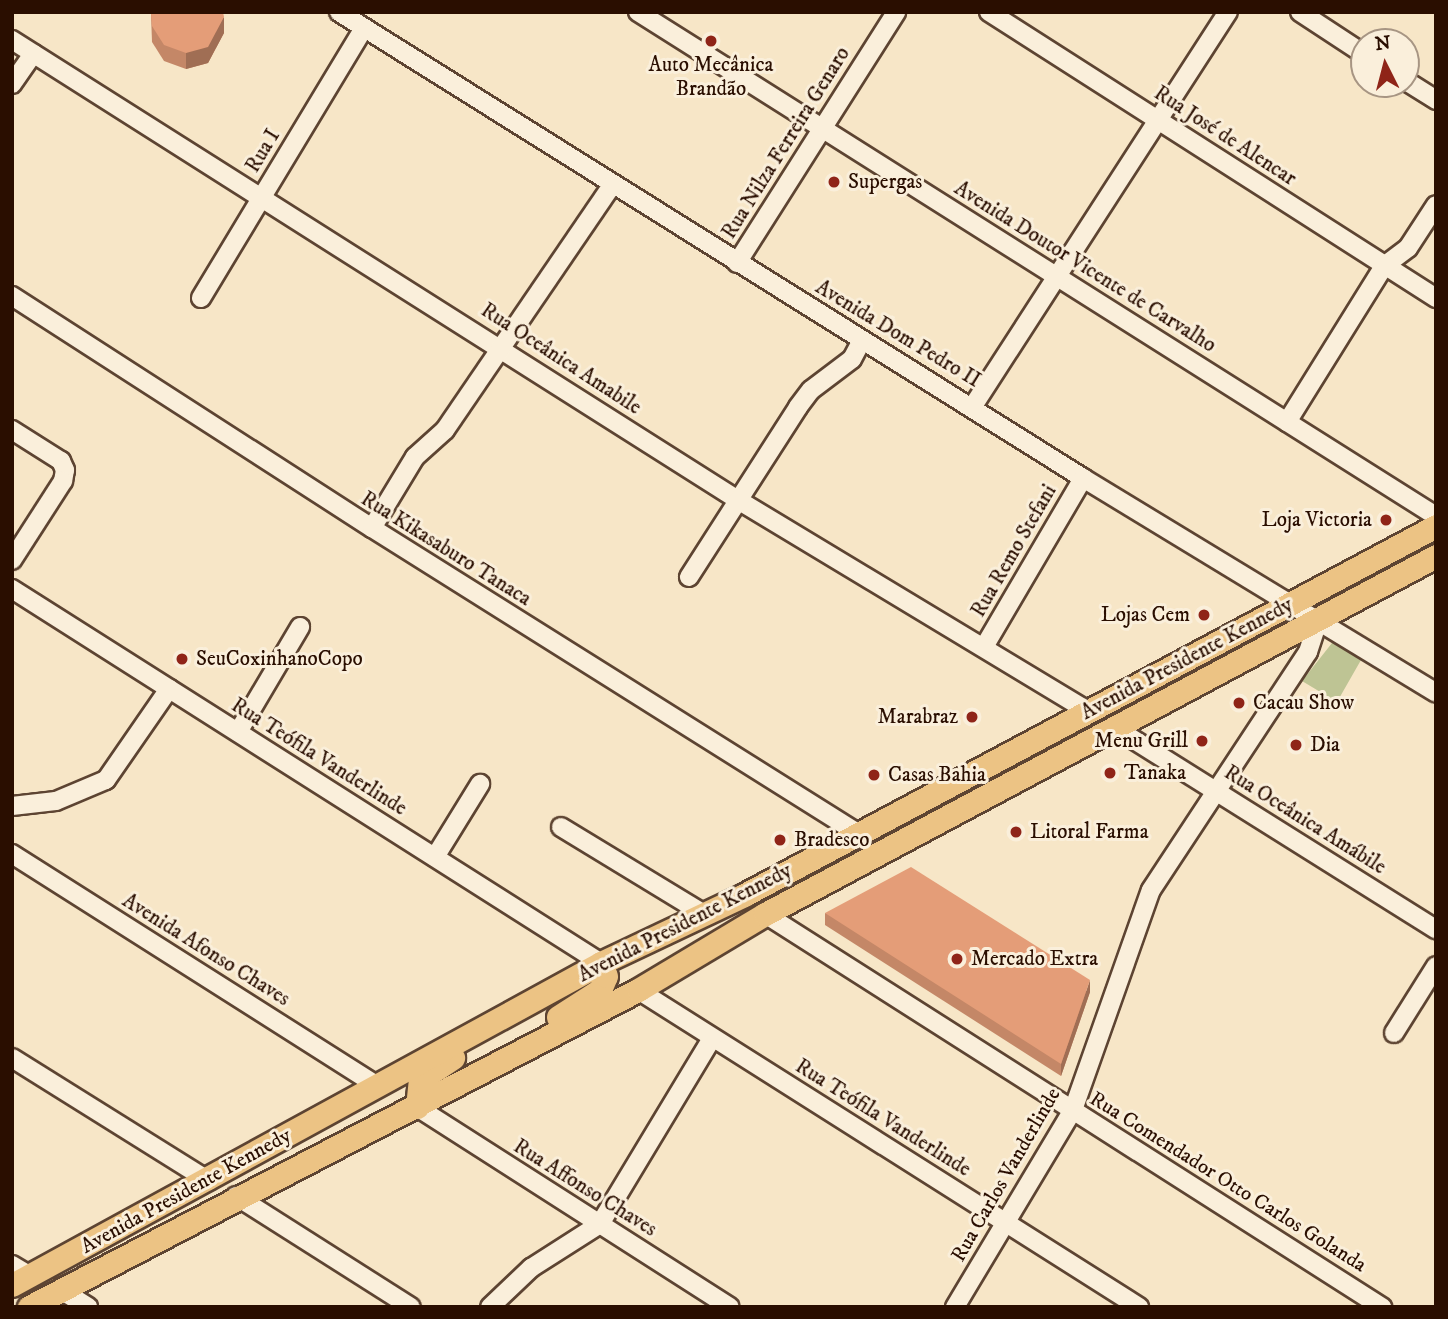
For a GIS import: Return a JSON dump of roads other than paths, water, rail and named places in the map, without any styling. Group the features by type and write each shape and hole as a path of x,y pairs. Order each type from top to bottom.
{"main road":[{"name":"Avenida Presidente Kennedy","path":"18,1275 209,1181 375,1084 601,963 704,914 859,834 1436,526"},
{"name":"Avenida Presidente Kennedy","path":"29,1307 236,1196 416,1107 638,990 765,915 1436,556"},
{"path":"528,1048 534,1032 600,990 606,976 601,963"},
{"path":"416,1107 420,1080 480,1042 516,1009"}],"street":[{"name":"Avenida Dom Pedro II","path":"339,12 737,263 973,406 1083,478 1293,603 1436,693"},
{"name":"Avenida Doutor Vicente de Carvalho","path":"638,12 1436,516"},
{"name":"Rua Nilza Ferreira Genaro","path":"737,263 897,12"},
{"name":"Rua José de Alencar","path":"989,12 1436,298"},
{"path":"973,406 1160,122 1228,12"},
{"path":"1300,12 1350,45"},
{"name":"Rua I","path":"201,298 364,29"},
{"name":"Rua Oceânica Amabile","path":"12,40 261,199 500,346 738,500 1089,712"},
{"path":"12,84 33,54"},
{"path":"1420,90 1436,100"},
{"path":"372,528 415,457 445,430 612,185"},
{"path":"1287,422 1384,265 1408,248 1436,205"},
{"name":"Rua Kikasaburo Tanaca","path":"12,296 372,528 859,834"},
{"path":"689,577 811,390 852,359 862,340"},
{"path":"12,430 61,461 65,470 63,481 12,560"},
{"name":"Rua Remo Stefani","path":"984,647 1083,478"},
{"name":"Rua Teófila Vanderlinde","path":"12,589 601,963"},
{"name":"Rua Carlos Vanderlinde","path":"955,1307 1073,1110 1151,890 1308,652 1319,619"},
{"path":"238,732 300,627"},
{"path":"12,806 56,801 106,780 169,688"},
{"name":"Rua Oceânica Amábile","path":"1115,728 1436,929"},
{"path":"435,857 480,784"},
{"path":"561,827 704,914"},
{"name":"Avenida Afonso Chaves","path":"12,854 375,1084"},
{"name":"Rua Comendador Otto Carlos Golanda","path":"765,915 1375,1305"},
{"path":"1394,1033 1436,966"},
{"name":"Rua Teófila Vanderlinde","path":"638,990 1139,1307"},
{"path":"490,1307 531,1268 600,1224 712,1038"},
{"path":"12,1058 209,1181"},
{"name":"Rua Affonso Chaves","path":"416,1107 730,1307"},
{"path":"236,1196 411,1307"},
{"path":"61,1290 88,1307"}],"place":[{"name":"Auto Mecânica Brandão","path":"711,41"},
{"name":"Supergas","path":"834,182"},
{"name":"Loja Victoria","path":"1386,520"},
{"name":"Lojas Cem","path":"1204,615"},
{"name":"SeuCoxinhanoCopo","path":"182,659"},
{"name":"Cacau Show","path":"1239,703"},
{"name":"Marabraz","path":"972,717"},
{"name":"Menu Grill","path":"1202,741"},
{"name":"Dia","path":"1296,745"},
{"name":"Tanaka","path":"1110,773"},
{"name":"Casas Bahia","path":"874,775"},
{"name":"Litoral Farma","path":"1016,832"},
{"name":"Bradesco","path":"780,840"},
{"name":"Mercado Extra","path":"957,959"}]}
